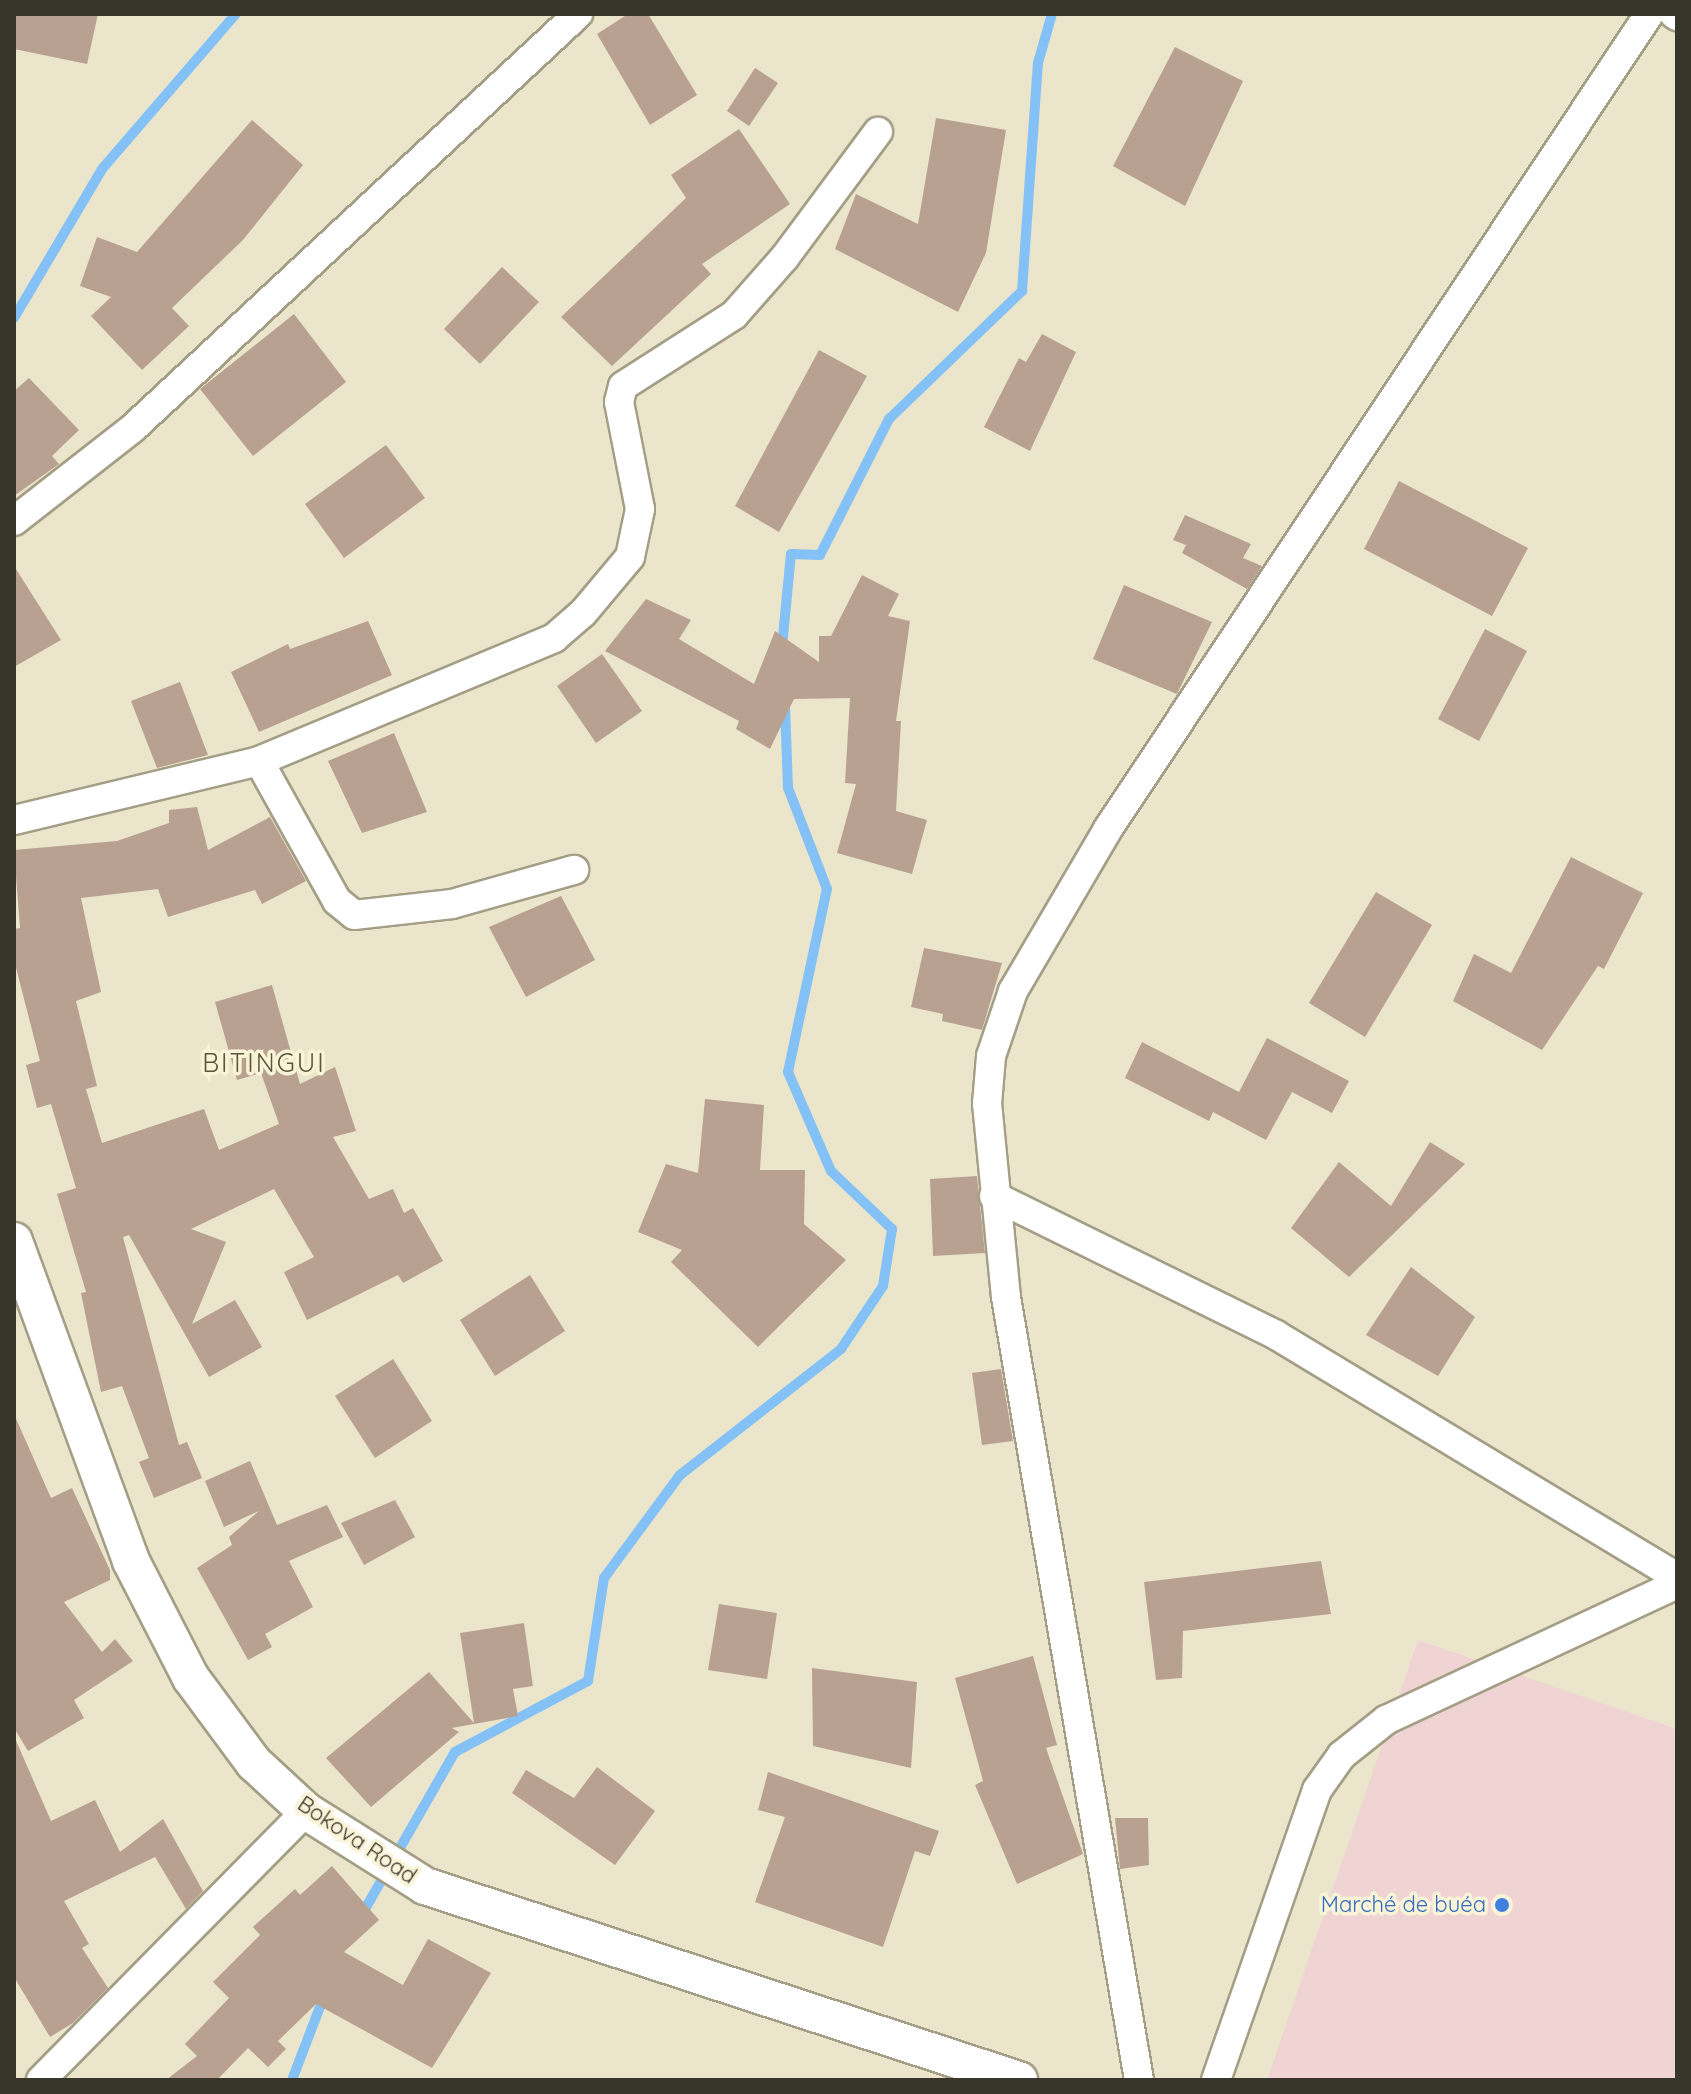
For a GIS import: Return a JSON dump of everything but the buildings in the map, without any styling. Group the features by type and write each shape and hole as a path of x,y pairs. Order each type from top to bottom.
{"street":[{"path":"14,521 133,428 578,14"},
{"path":"1139,2080 1006,1297 987,1104 991,1056 1013,991 1108,829 1649,14"},
{"path":"14,820 259,761 554,638 583,613 630,557 640,509 619,402 623,386 734,315 785,257 878,132"},
{"path":"259,761 337,901 354,915 452,904 574,870"},
{"path":"994,1196 1276,1335 1677,1577"},
{"name":"Bokova Road","path":"14,1241 131,1561 191,1678 254,1763 306,1811 425,1886 1019,2080"},
{"path":"1216,2080 1317,1790 1342,1755 1386,1720 1677,1584"},
{"path":"41,2080 306,1811"}],"shaded area":[{"name":"Marché de buéa","path":"1418,1640 1677,1729 1677,2080 1267,2080"}],"waterway":[{"path":"14,318 102,169 236,14"},
{"path":"782,647 791,554 820,555 889,419 1022,291 1038,63 1052,14"},
{"path":"361,1916 455,1752 588,1681 604,1578 680,1475 841,1349 883,1286 892,1229 831,1171 788,1072 827,889 788,788 785,706"},
{"path":"292,2080 324,1996"}],"place":[{"name":"Marché de buéa","path":"1502,1905"}],"district":[{"name":"BITINGUI","path":"264,1063"}]}
